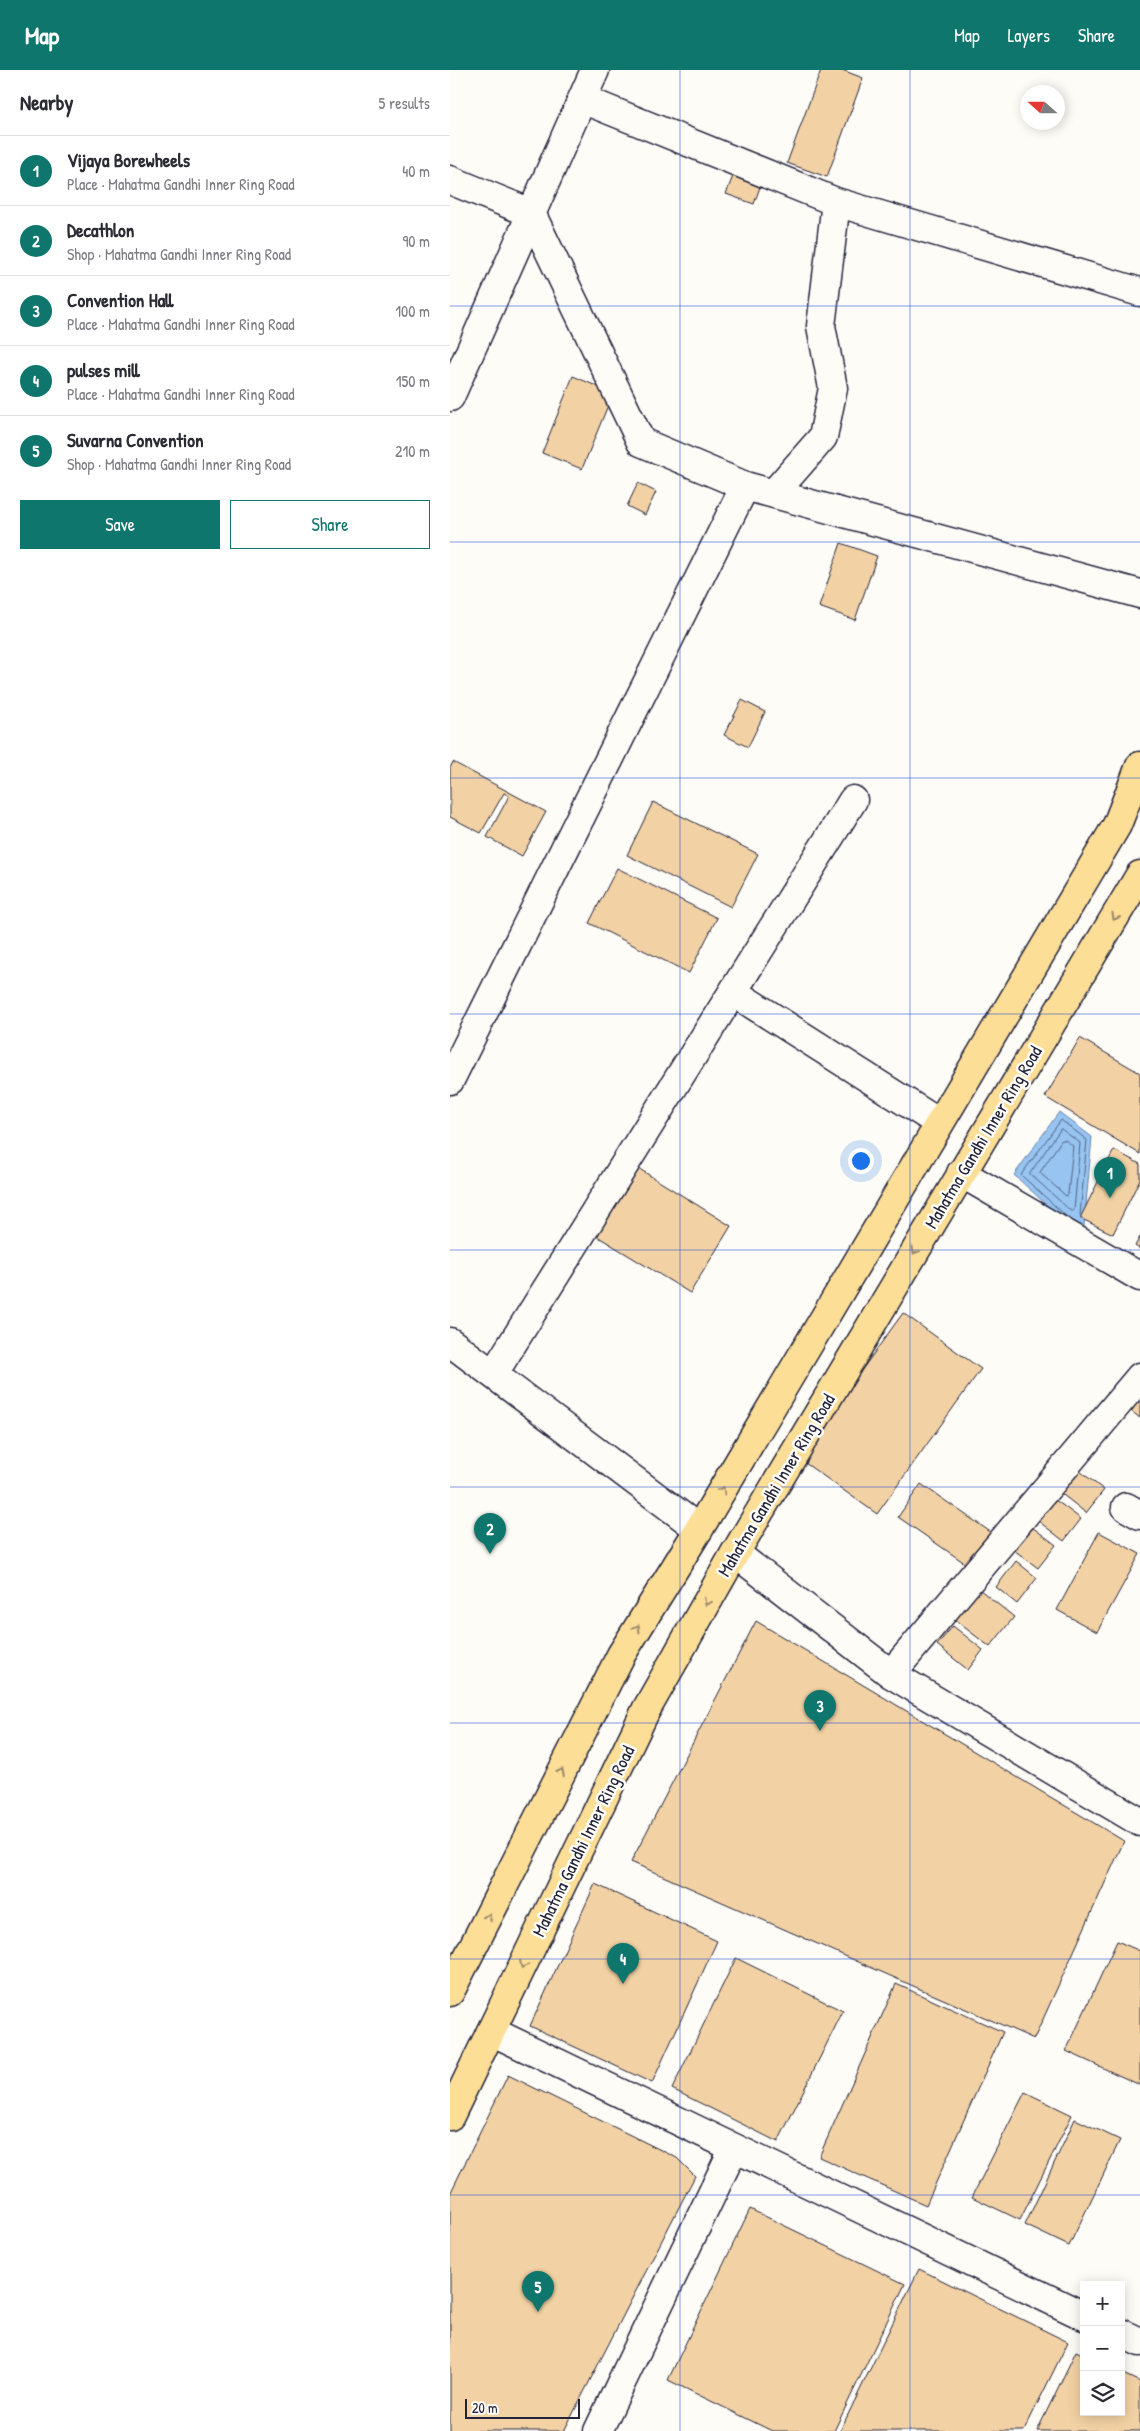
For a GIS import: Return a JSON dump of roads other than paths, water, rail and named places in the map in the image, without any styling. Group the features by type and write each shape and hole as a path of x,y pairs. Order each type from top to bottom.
{"main road":[{"path":"450,1992 621,1655 699,1529 1118,825 1140,766"},
{"name":"Mahatma Gandhi Inner Ring Road","path":"450,2116 646,1710 734,1553 1140,875"}],"street":[{"path":"450,397 595,70"},
{"path":"582,99 836,202 1140,292"},
{"path":"450,180 531,213 641,442 745,486 1140,594"},
{"path":"774,493 823,437 833,388 821,326 836,202"},
{"path":"450,1080 745,486"},
{"path":"494,1373 853,800"},
{"path":"733,992 939,1123"},
{"path":"961,1173 1140,1277"},
{"path":"450,1342 494,1373 699,1529"},
{"path":"891,1674 1140,1377"},
{"path":"734,1553 891,1674 1140,1822"},
{"path":"491,2031 1080,2314"},
{"path":"598,2431 734,2148"},
{"path":"1125,2336 1140,2342"}],"water":[{"path":"1059,1112 1092,1137 1083,1238 1014,1175"}],"place":[{"name":"Vijaya Borewheels","path":"1110,1198"},
{"name":"Decathlon","path":"490,1554"},
{"name":"Convention Hall","path":"820,1731"},
{"name":"pulses mill","path":"623,1984"},
{"name":"Suvarna Convention","path":"538,2312"}]}
